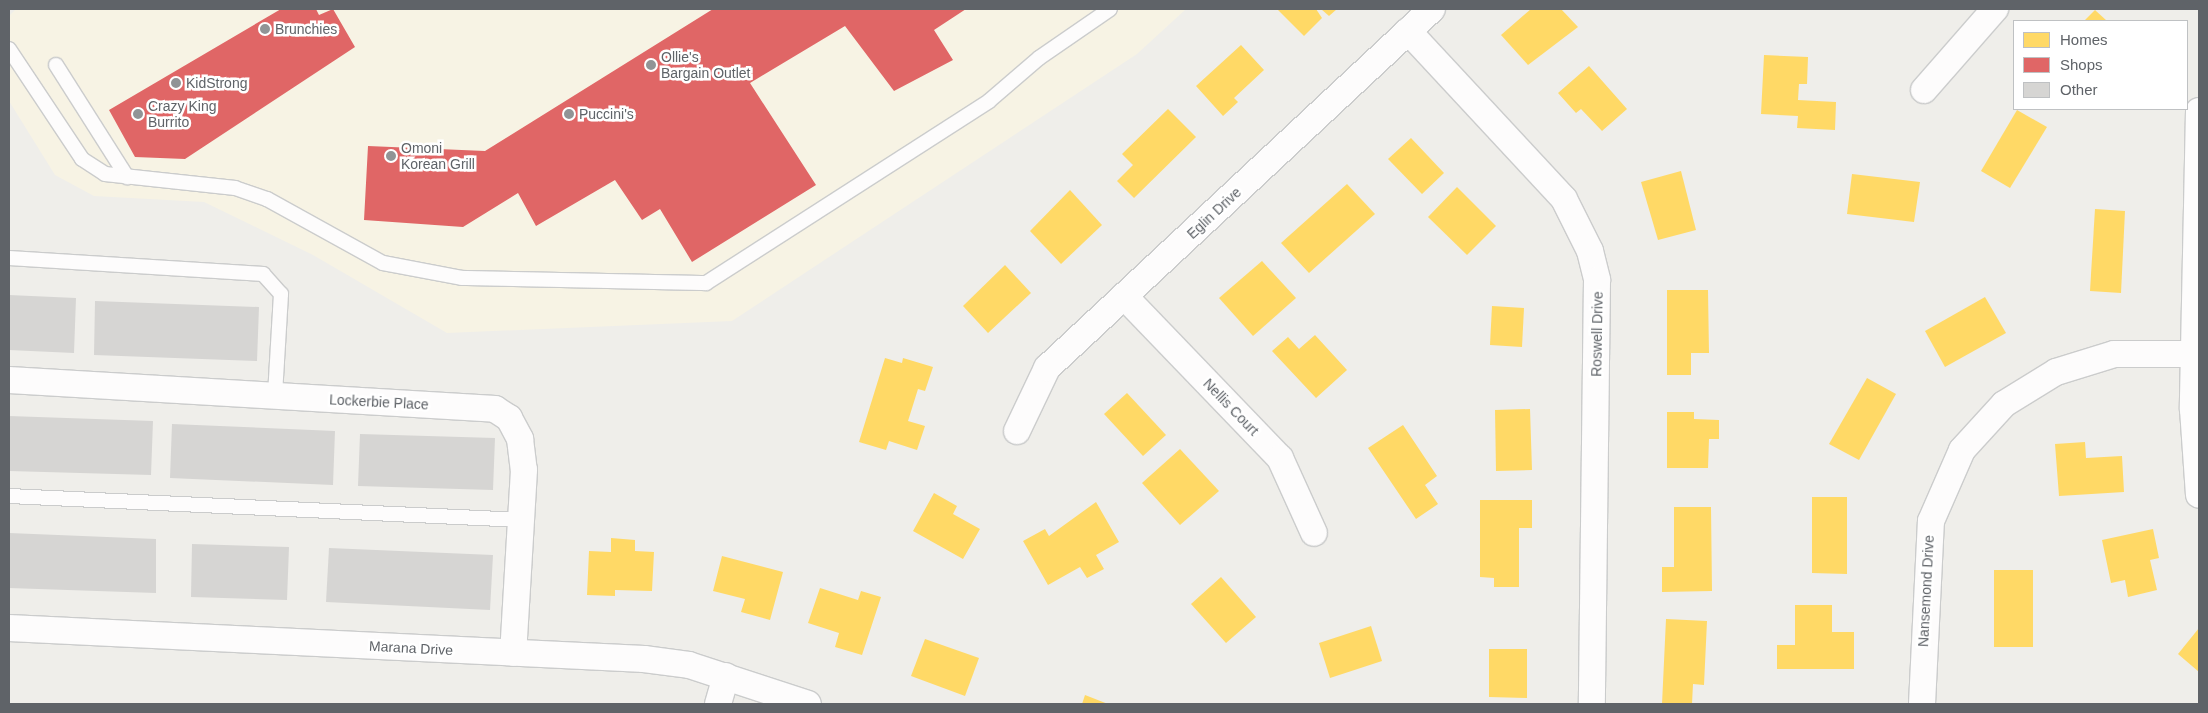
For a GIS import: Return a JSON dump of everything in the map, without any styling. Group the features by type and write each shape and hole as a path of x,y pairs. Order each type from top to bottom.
{"street":[{"name":"Eglin Drive","path":"1017,431 1047,368 1432,9"},
{"path":"1924,90 1996,9"},
{"name":"Roswell Drive","path":"1408,32 1564,199 1590,251 1597,280 1592,704"},
{"path":"2199,111 2194,354 2194,455 2199,495"},
{"name":"Nellis Court","path":"1124,296 1280,458 1314,534"},
{"name":"Nansemond Drive","path":"1922,704 1931,521 1962,450 2004,404 2056,372 2114,354 2194,354"},
{"name":"Lockerbie Place","path":"9,380 496,408 510,418 520,439 524,470 513,653"},
{"name":"Marana Drive","path":"9,628 644,659 726,676 808,704"},
{"path":"718,704 726,676"}],"lane":[{"path":"9,49 82,159 105,174 235,188 267,199 383,263 462,278 706,283 989,101 1040,58 1110,9"},
{"path":"56,65 127,177"},
{"path":"9,258 263,274 281,294 274,395"},
{"path":"9,496 521,520"}],"shaded area":[{"path":"16,9 1186,9 1137,54 732,321 447,333 313,255 204,202 94,196 55,175 9,101 9,16"}],"building: Homes":[{"path":"1277,9 1316,9 1322,18 1304,36"},
{"path":"1321,9 1337,9 1329,16"},
{"path":"1531,9 1561,9 1578,27 1528,65 1501,35"},
{"path":"2095,10 2106,20 2085,20"},
{"path":"1241,45 1264,70 1234,98 1238,102 1223,116 1196,86"},
{"path":"1764,55 1808,57 1807,84 1799,84 1798,100 1836,102 1835,130 1797,128 1798,116 1761,114"},
{"path":"1589,66 1627,109 1602,131 1581,109 1576,113 1558,93"},
{"path":"1168,109 1196,137 1134,198 1117,181 1133,165 1122,154"},
{"path":"2017,110 2047,127 2010,188 1981,171"},
{"path":"1411,138 1444,173 1422,194 1388,159"},
{"path":"1681,171 1696,230 1658,240 1641,182"},
{"path":"1852,174 1920,182 1914,222 1847,214"},
{"path":"1347,184 1375,214 1309,273 1281,243"},
{"path":"1457,187 1496,226 1467,255 1428,217"},
{"path":"1070,190 1102,225 1061,264 1030,231"},
{"path":"2095,209 2125,211 2121,293 2090,291"},
{"path":"1262,261 1296,298 1253,336 1219,298"},
{"path":"1005,265 1031,293 988,333 963,306"},
{"path":"1667,290 1708,290 1709,353 1691,353 1691,375 1667,375"},
{"path":"1985,297 2006,333 1945,367 1925,331"},
{"path":"1492,306 1524,308 1522,347 1490,345"},
{"path":"1315,335 1347,370 1316,398 1272,351 1288,337 1299,349"},
{"path":"885,358 902,363 903,358 933,367 925,391 918,389 908,421 925,426 917,450 889,441 886,450 859,442"},
{"path":"1867,378 1896,394 1859,460 1829,444"},
{"path":"1127,393 1166,435 1143,456 1104,414"},
{"path":"1530,409 1532,470 1496,471 1495,410"},
{"path":"1667,412 1694,412 1694,419 1719,420 1719,439 1709,439 1708,468 1667,468"},
{"path":"1403,425 1437,476 1425,485 1438,504 1416,519 1368,448"},
{"path":"2085,442 2086,458 2122,456 2124,492 2059,496 2055,444"},
{"path":"1180,449 1219,491 1180,525 1142,483"},
{"path":"934,493 957,506 953,514 980,529 963,559 913,531"},
{"path":"1812,497 1847,497 1847,574 1812,573"},
{"path":"1480,500 1532,500 1532,528 1519,528 1519,587 1494,587 1494,578 1480,577"},
{"path":"1096,502 1119,542 1096,555 1104,569 1087,578 1080,567 1048,585 1023,541 1045,529 1049,536"},
{"path":"1674,507 1711,507 1712,591 1662,592 1662,567 1674,567"},
{"path":"2153,529 2159,558 2150,560 2157,590 2128,597 2125,580 2111,583 2102,540"},
{"path":"611,538 635,540 635,551 654,552 652,591 615,590 615,596 587,595 589,551 611,552"},
{"path":"722,556 783,572 770,620 741,612 745,599 713,591"},
{"path":"1994,570 2033,570 2033,647 1994,647"},
{"path":"1221,577 1256,617 1226,643 1191,604"},
{"path":"820,588 858,600 861,591 881,597 862,655 835,647 839,633 808,623"},
{"path":"1795,605 1832,605 1832,632 1854,632 1854,669 1777,669 1777,645 1795,645"},
{"path":"1666,619 1707,621 1704,685 1693,684 1692,704 1662,704"},
{"path":"1371,626 1382,661 1330,678 1319,643"},
{"path":"2199,628 2199,672 2178,654"},
{"path":"925,639 979,658 965,696 911,676"},
{"path":"1489,649 1527,649 1527,698 1489,697"},
{"path":"1085,695 1108,704 1082,704"}],"building: Shops":[{"path":"281,9 316,9 319,15 333,9 355,47 185,159 135,157 109,110"},
{"path":"713,9 966,9 934,30 953,60 894,91 845,26 750,83 816,185 692,262 660,209 642,220 615,180 536,226 518,193 463,227 364,220 368,146 485,151"}],"building: Other":[{"path":"9,295 76,298 74,353 9,350"},
{"path":"95,301 259,307 257,361 94,355"},
{"path":"9,416 153,421 151,475 9,471"},
{"path":"172,424 335,431 333,485 170,478"},
{"path":"360,434 495,438 493,490 358,486"},
{"path":"9,533 156,539 156,593 9,588"},
{"path":"192,544 289,547 287,600 191,597"},
{"path":"329,548 493,555 490,610 326,602"}],"place":[{"name":"Brunchies","path":"265,29"},
{"name":"Ollie's Bargain Outlet","path":"651,65"},
{"name":"KidStrong","path":"176,83"},
{"name":"Crazy King Burrito","path":"138,114"},
{"name":"Puccini's","path":"569,114"},
{"name":"Omoni Korean Grill","path":"391,156"}]}
